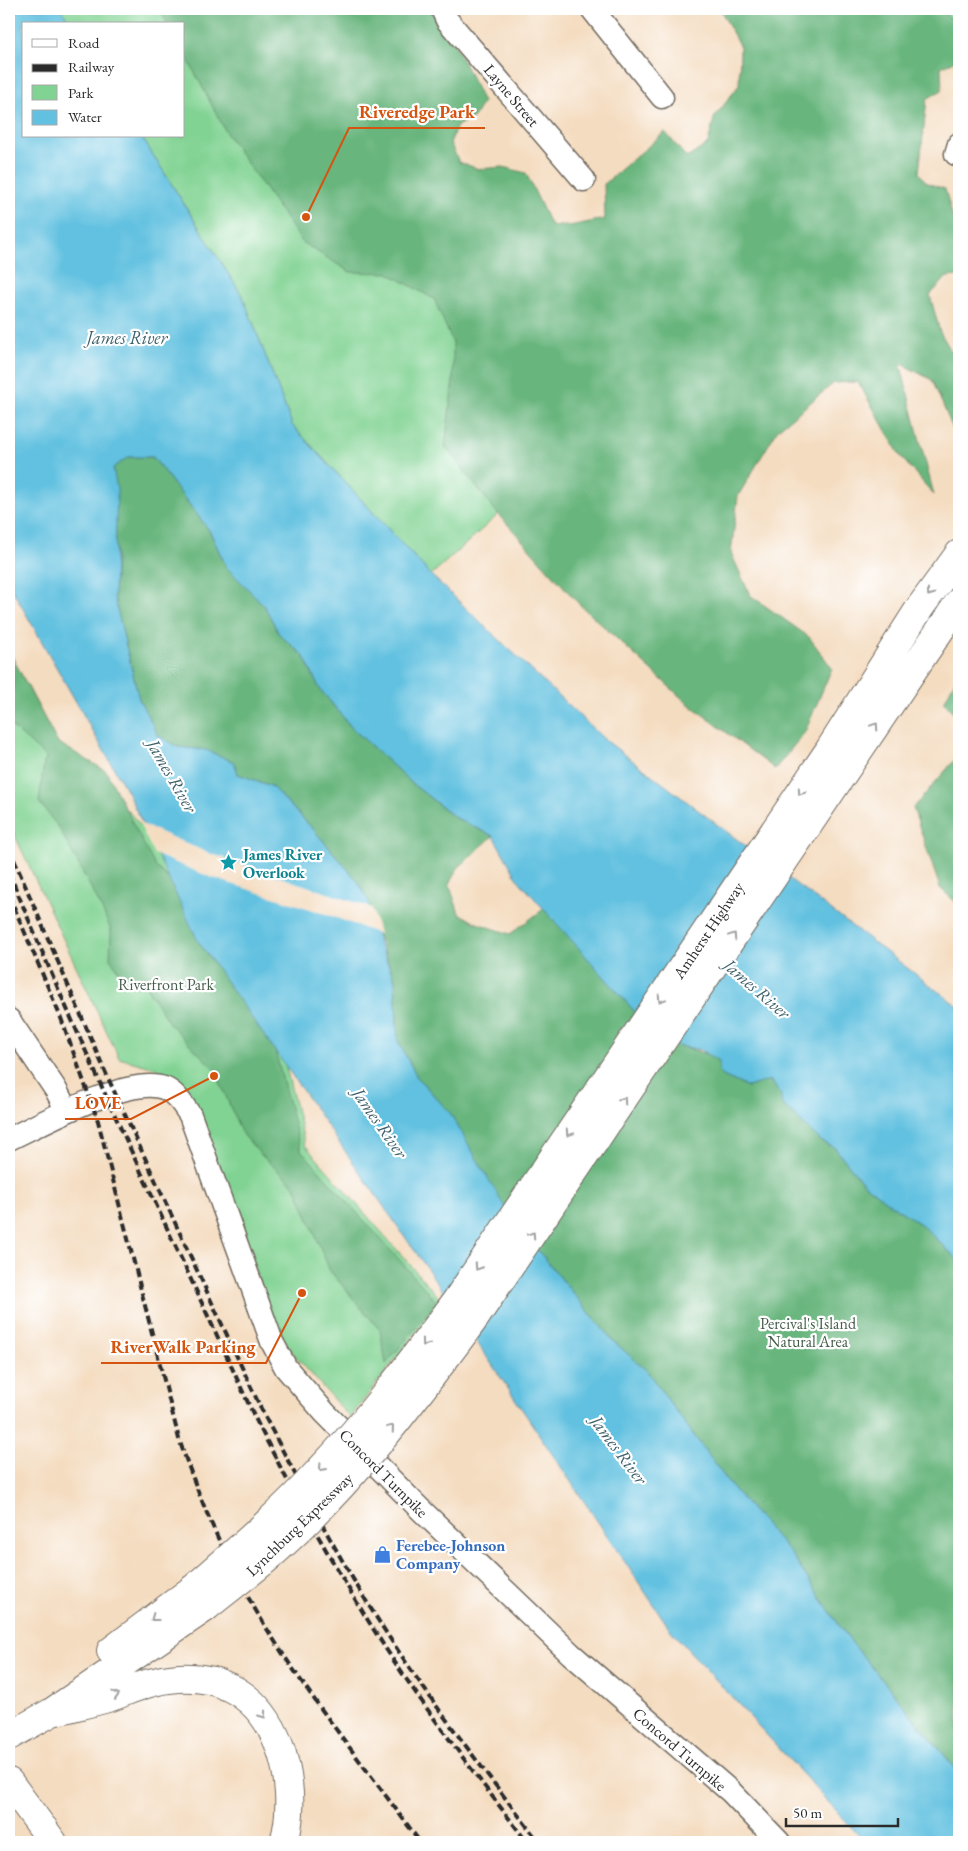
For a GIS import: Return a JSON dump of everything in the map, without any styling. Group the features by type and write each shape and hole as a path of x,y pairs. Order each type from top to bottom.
{"main road":[{"name":"Amherst Highway","path":"838,759 921,606 959,554"},
{"name":"Amherst Highway","path":"464,1311 838,759 959,602"},
{"name":"Lynchburg Expressway","path":"9,1736 52,1712 199,1598 264,1526 318,1473 408,1366 464,1311"},
{"name":"Lynchburg Expressway","path":"9,1717 108,1653 199,1598"},
{"path":"52,1712 172,1678 201,1678 226,1685 239,1692 264,1714 274,1731 282,1753 289,1797 284,1842"},
{"path":"9,1782 48,1838"}],"street":[{"name":"Layne Street","path":"442,9 447,20 584,180"},
{"path":"592,9 662,97"},
{"path":"9,1020 56,1090 67,1111 9,1139"},
{"name":"Concord Turnpike","path":"67,1111 91,1101 148,1085 165,1089 178,1098 190,1115 272,1342 286,1368 325,1413 427,1516 571,1654 731,1792 779,1842"}],"green space":[{"path":"61,9 277,9 577,444 431,575 292,425 243,297 142,138 185,138 185,22 70,22"},
{"path":"159,9 438,9 483,102 474,117 457,126 450,143 459,162 479,169 503,167 526,173 551,226 569,226 605,219 604,184 665,132 687,158 708,144 714,118 739,85 740,47 720,9 938,9 959,24 959,59 941,67 942,90 927,99 919,173 927,183 945,189 953,218 959,230 959,276 947,277 930,295 940,332 959,364 959,443 932,380 900,363 934,495 901,457 858,382 834,383 778,429 738,496 731,553 750,595 809,637 832,668 805,732 775,769 686,702 579,604 493,508 445,446 453,381 453,343 434,299 388,273 350,272 303,243 228,136 185,54 185,22 167,22"},
{"path":"938,9 959,9 959,24"},
{"path":"127,457 153,457 209,530 227,568 264,605 279,634 303,655 320,689 352,728 415,786 456,818 493,836 458,868 449,884 459,913 474,922 510,934 545,908 637,1014 505,1209 450,1113 417,1077 398,1041 395,980 357,880 313,829 271,786 238,774 206,750 178,747 158,735 139,699 114,597 116,557 113,468"},
{"name":"Riverfront Park","path":"9,651 57,742 128,811 207,901 273,1014 305,1145 441,1300 350,1418 282,1341 188,1096 155,1068 119,1058 9,823"},
{"path":"9,651 57,742 106,771 155,866 194,902 267,1020 301,1150 437,1302 386,1364 380,1330 330,1271 295,1186 262,1156 241,1132 215,1070 169,1023 141,979 120,973 110,958 111,930 100,905 59,828 39,802 44,762 47,758 9,724"},
{"path":"959,672 959,719 944,702"},
{"path":"959,755 959,905 940,888 913,808"},
{"name":"Percival's Island Natural Area","path":"670,1039 682,1046 713,1057 719,1061 723,1076 748,1087 769,1080 821,1141 835,1148 864,1184 922,1225 959,1261 959,1773 848,1638 788,1550 734,1490 646,1370 612,1340 532,1243"}],"water":[{"name":"James River","path":"9,9 61,9 70,22 22,22 22,138 142,138 243,297 292,425 431,575 604,739 959,1007 959,1261 922,1225 864,1184 835,1148 821,1141 781,1103 781,1095 770,1080 748,1087 723,1076 719,1071 719,1061 701,1050 679,1046 637,1014 519,881 493,836 456,818 415,786 352,728 320,689 303,655 279,634 264,605 227,568 209,530 153,457 128,457 113,468 117,489 114,597 139,699 158,735 178,747 206,750 234,762 238,774 271,786 313,829 357,880 368,900 379,943 395,980 398,1041 417,1077 450,1113 512,1219 612,1340 646,1370 734,1490 788,1550 848,1638 959,1773 959,1842 865,1842 672,1632 431,1274 198,941 128,793 9,584"}],"pier":[{"path":"139,823 206,852 372,908 379,934 329,915 210,877 154,854"}],"railway":[{"path":"9,848 108,1078 264,1415 295,1474 343,1561 395,1646 447,1721 539,1842"},
{"path":"9,872 67,1010 129,1146 255,1418 286,1477 317,1535 386,1649 437,1723 527,1842"},
{"path":"9,895 61,1018 98,1121 179,1439 212,1526 243,1589 293,1669 420,1842"}],"place":[{"name":"Riveredge Park","path":"306,217"},
{"name":"James River Overlook","path":"229,863"},
{"name":"LOVE","path":"214,1076"},
{"name":"RiverWalk Parking","path":"302,1293"},
{"name":"Ferebee-Johnson Company","path":"382,1554"}]}
